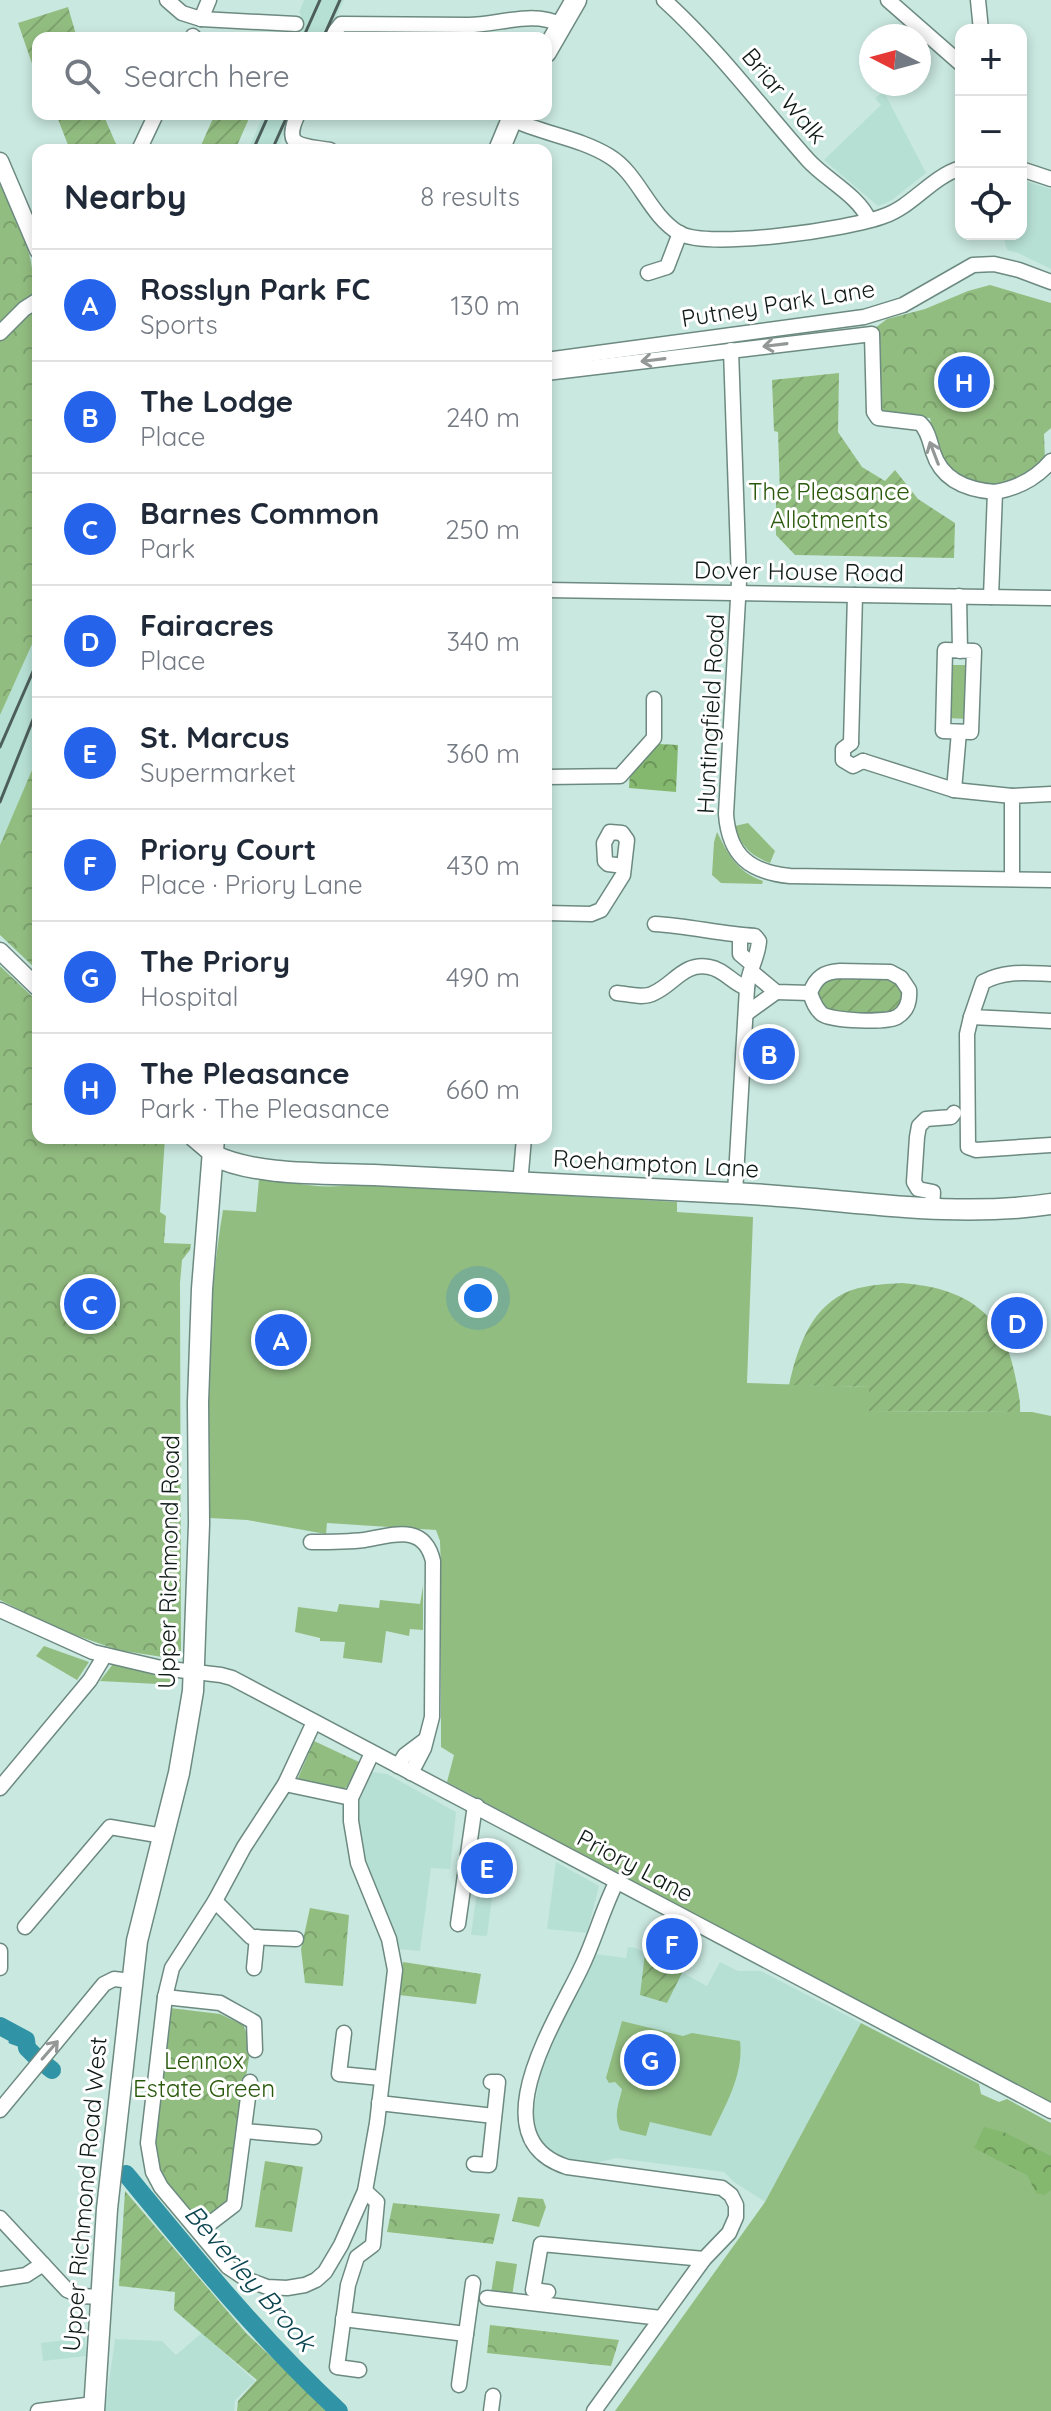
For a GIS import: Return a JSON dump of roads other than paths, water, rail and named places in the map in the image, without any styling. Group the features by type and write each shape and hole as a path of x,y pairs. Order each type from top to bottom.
{"highway":[{"path":"552,41 576,0"},
{"path":"502,144 512,120"},
{"name":"Roehampton Lane","path":"212,1144 231,1164 246,1166 520,1184 735,1193 932,1209 1001,1210 1051,1204"},
{"name":"Upper Richmond Road","path":"132,1981 140,1928 185,1745 195,1672 201,1303 212,1144"},
{"name":"Upper Richmond Road West","path":"94,2408 100,2297 132,1981"}],"main road":[{"path":"0,161 32,236"},
{"path":"0,951 32,982"}],"street":[{"path":"167,0 182,13 201,19 296,24"},
{"path":"201,19 209,0"},
{"name":"Briar Walk","path":"664,0 699,32 810,162 860,206 869,220"},
{"path":"888,0 955,59"},
{"path":"978,0 980,24"},
{"path":"335,32 341,24 472,25 536,18 561,25"},
{"path":"142,144 153,120"},
{"path":"295,120 290,131 291,137 301,144"},
{"path":"520,120 610,157 659,217 680,233 701,239 732,239 844,227 898,209 946,173 955,170"},
{"path":"1027,171 1051,179"},
{"path":"648,273 667,267 680,233"},
{"name":"Putney Park Lane","path":"552,359 864,317 903,305 973,265 994,264 1051,282"},
{"path":"0,333 32,304"},
{"name":"Putney Park Lane","path":"552,372 872,334 874,412 878,418 920,423 926,430 935,458 952,480 965,487 995,492"},
{"name":"Huntingfield Road","path":"731,350 739,593 726,814 732,844 743,859 757,869 790,876 1051,880"},
{"path":"991,597 995,492 1010,489 1037,476 1051,461"},
{"name":"Dover House Road","path":"552,590 1051,598"},
{"path":"855,595 851,743 862,747 865,754 863,761 954,790 1012,796 1051,794"},
{"path":"959,596 960,651"},
{"path":"945,650 974,651 971,732 959,732 943,731 945,650"},
{"path":"552,777 620,776 654,738 654,699"},
{"path":"954,790 959,732"},
{"path":"1012,796 1012,879"},
{"path":"552,913 597,913 623,875 624,866"},
{"path":"655,924 696,927 758,938 757,956 747,988 735,1193"},
{"path":"617,993 645,996 685,970 703,966 714,967 747,988"},
{"path":"752,968 776,992"},
{"path":"829,972 890,972 906,984 909,998 904,1011 894,1019 837,1019 820,1012 810,993 814,982 829,972"},
{"path":"1051,974 1006,973 983,982 967,1034 968,1147 976,1150 1051,1145"},
{"path":"747,1013 776,992 810,993"},
{"path":"971,1017 1051,1021"},
{"path":"932,1209 933,1192 918,1189 914,1182 919,1126 926,1119 951,1117 954,1113"},
{"path":"520,1184 523,1144"},
{"path":"311,1542 362,1540 399,1534 413,1536 428,1544 433,1561 432,1717 425,1740 405,1755 405,1770"},
{"name":"Priory Lane","path":"0,1610 105,1655 161,1668 232,1678 1051,2111"},
{"path":"0,1788 90,1680 105,1655"},
{"path":"314,1722 285,1784 172,1968 165,1997 148,2143 153,2172 161,2187 228,2267 246,2279 267,2287 305,2285 325,2272 365,2191 395,1970 389,1939 358,1863 351,1821 351,1798 372,1753"},
{"path":"285,1784 351,1798"},
{"path":"458,1924 477,1806"},
{"path":"25,1927 110,1827 163,1836"},
{"path":"594,2411 704,2259 729,2233 736,2217 736,2205 731,2195 722,2188 567,2167 552,2162 540,2153 529,2138 526,2118 528,2096 540,2048 581,1969 617,1881"},
{"path":"215,1901 251,1937 296,1939"},
{"path":"254,1968 257,1937"},
{"path":"0,1951 0,1968"},
{"path":"0,2110 104,1984 114,1979 132,1981"},
{"path":"165,1997 220,2003 254,2022 255,2050"},
{"path":"344,2033 339,2074 381,2078"},
{"path":"200,2231 234,2205 250,2082"},
{"path":"474,2164 489,2165 498,2082 491,2082"},
{"path":"379,2103 494,2116"},
{"path":"244,2131 314,2137"},
{"path":"359,2370 337,2367 348,2285 357,2257 373,2245 377,2202 365,2191"},
{"path":"0,2218 67,2290 81,2296 100,2297"},
{"path":"548,2292 533,2290 541,2244 704,2259"},
{"path":"341,2245 357,2257"},
{"path":"0,2279 26,2275 43,2264"},
{"path":"459,2385 473,2283"},
{"path":"487,2298 661,2318"},
{"path":"343,2319 466,2334"},
{"path":"38,2411 94,2408"}],"waterway":[{"name":"Beverley Brook","path":"0,2026 26,2040 27,2048 34,2055"},
{"path":"10,2042 27,2048"},
{"name":"Beverley Brook","path":"47,2066 52,2070"},
{"name":"Beverley Brook","path":"126,2174 255,2326 339,2411"}],"railway":[{"path":"306,32 320,0"},
{"path":"326,32 340,0"},
{"path":"256,144 266,120"},
{"path":"275,144 285,120"},
{"path":"0,747 32,674"},
{"path":"0,802 32,722"}],"place":[{"name":"The Pleasance","path":"964,382"},
{"name":"The Lodge","path":"769,1054"},
{"name":"Barnes Common","path":"90,1304"},
{"name":"Fairacres","path":"1017,1323"},
{"name":"Rosslyn Park FC","path":"281,1340"},
{"name":"St. Marcus","path":"487,1868"},
{"name":"Priory Court","path":"672,1944"},
{"name":"The Priory","path":"650,2060"}],"park label":[{"name":"The Pleasance Allotments","path":"829,506"},
{"name":"Lennox Estate Green","path":"204,2075"}]}
